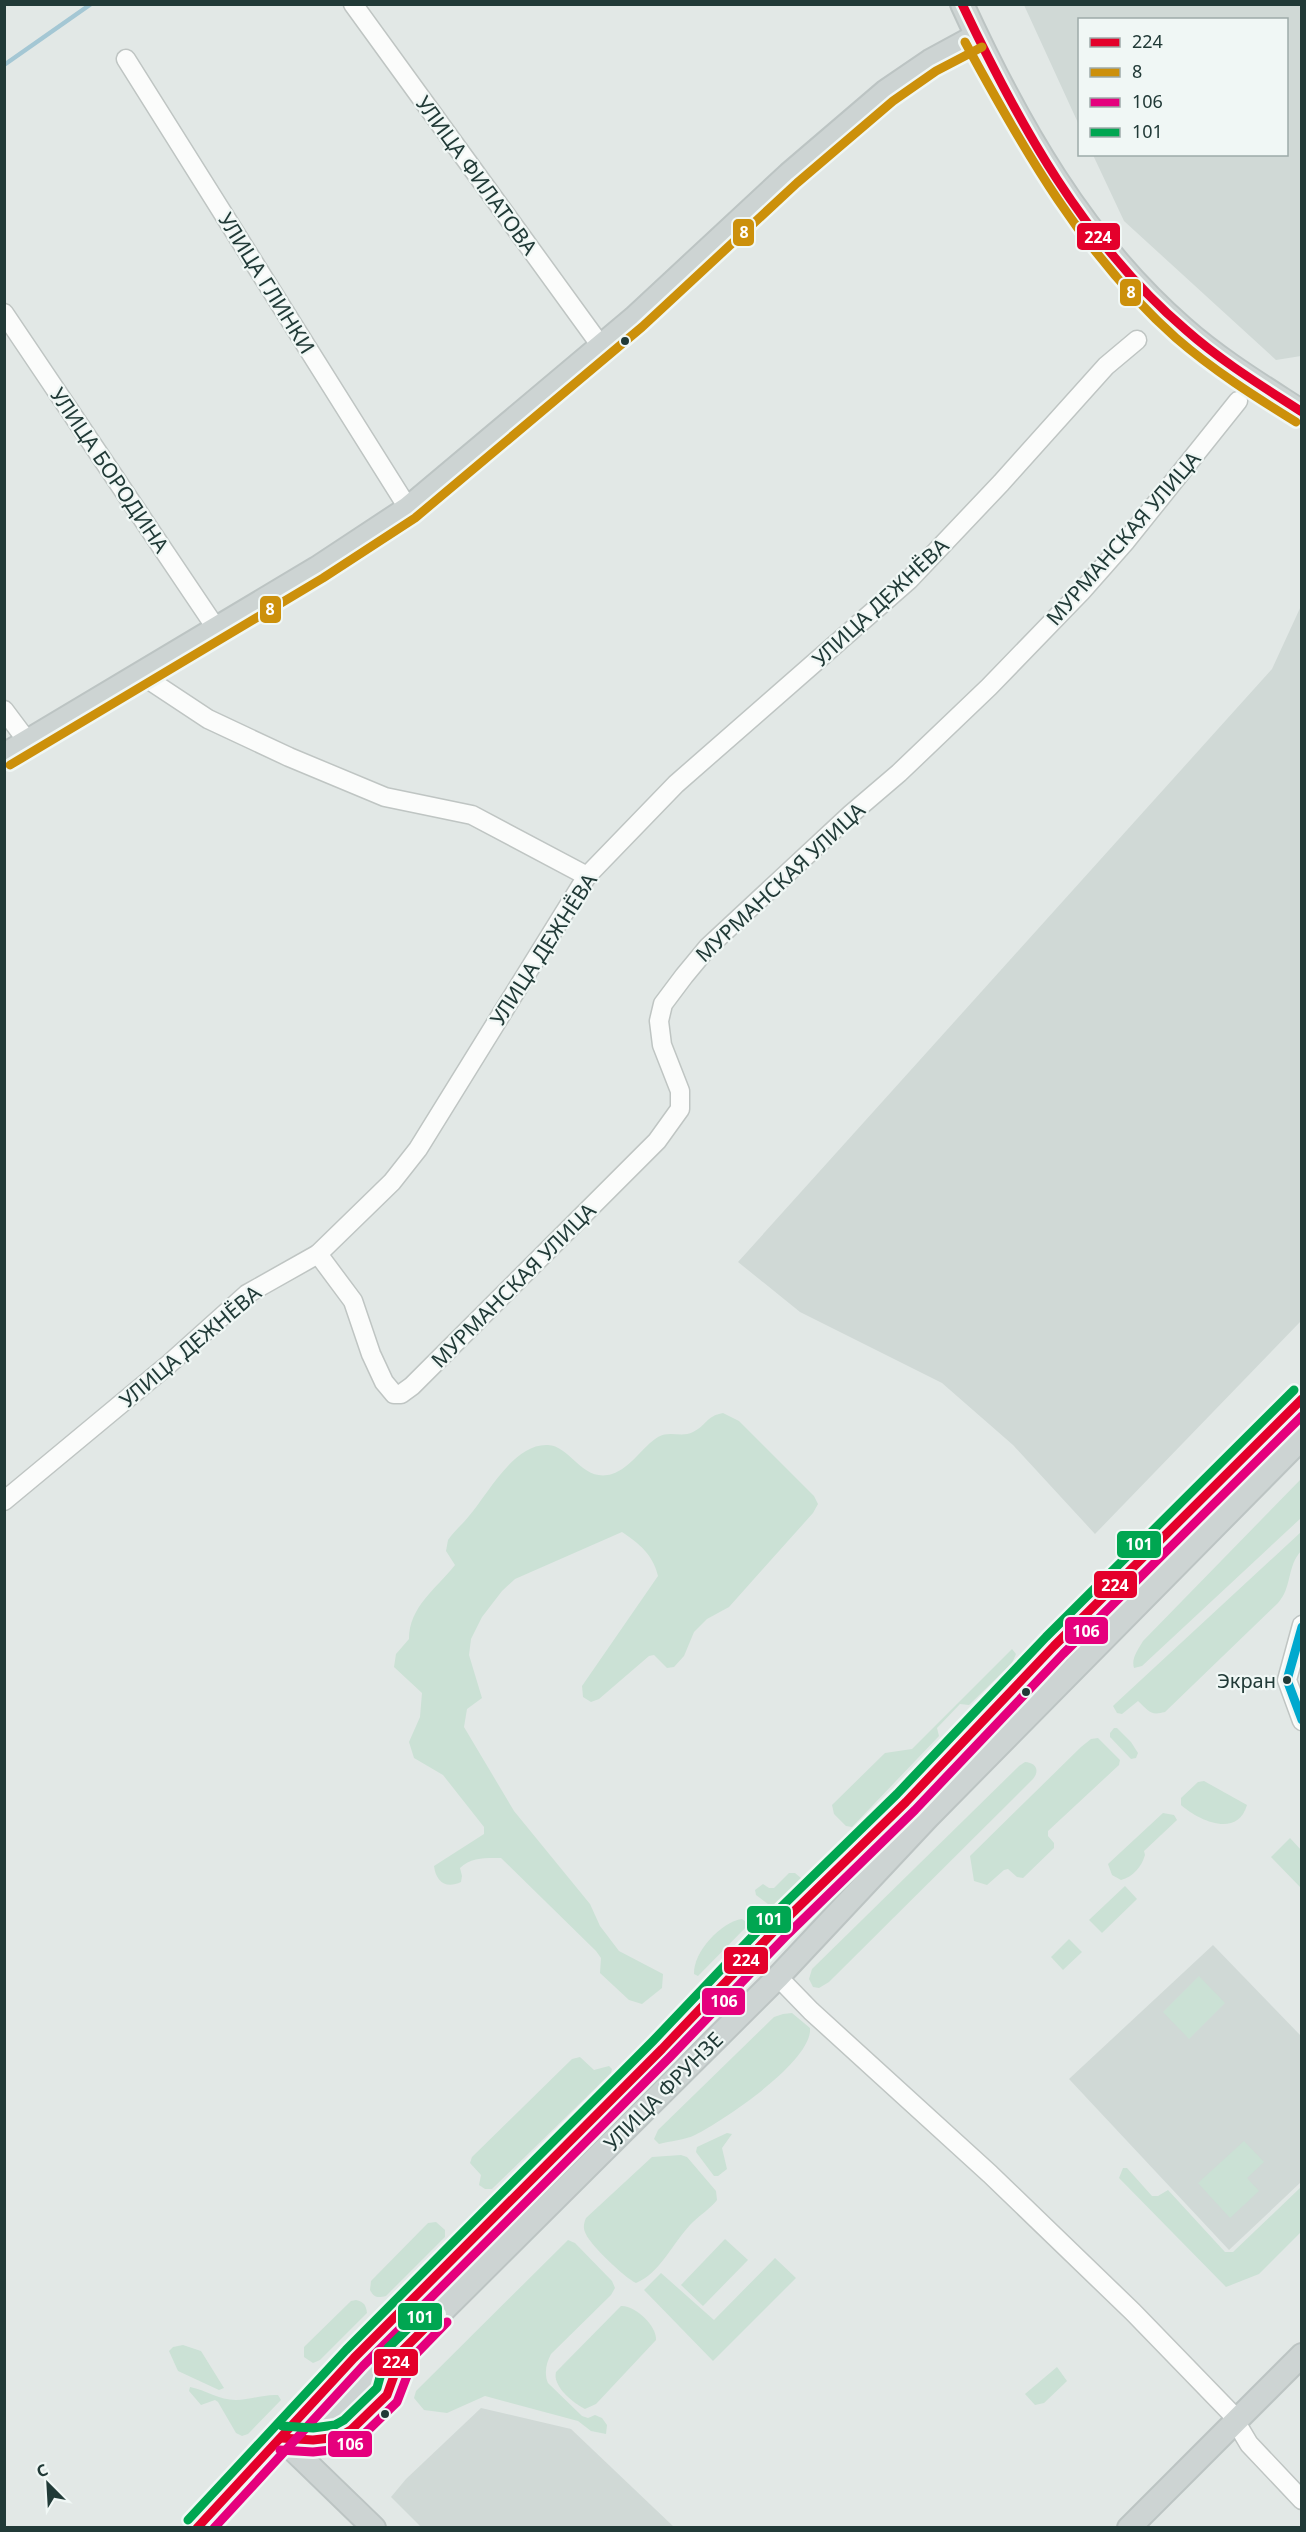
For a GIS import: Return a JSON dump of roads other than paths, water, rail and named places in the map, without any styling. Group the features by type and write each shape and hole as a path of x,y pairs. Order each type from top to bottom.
{"main road":[{"path":"962,4 988,59 1061,188 1103,245 1144,291 1184,329 1219,356 1302,412"},
{"path":"4,755 317,568 408,508 601,346 789,174 886,91 930,62 976,36"},
{"name":"УЛИЦА ФРУНЗЕ","path":"197,2528 354,2358 662,2049 779,1926 906,1802 1054,1646 1302,1399"},
{"name":"УЛИЦА ФРУНЗЕ","path":"281,2438 355,2398 778,1977 928,1817 1302,1438"},
{"path":"1129,2528 1302,2355"},
{"path":"281,2438 374,2528"}],"street":[{"name":"УЛИЦА ФИЛАТОВА","path":"353,4 601,346"},
{"name":"УЛИЦА ГЛИНКИ","path":"126,59 408,508"},
{"name":"УЛИЦА БОРОДИНА","path":"4,313 216,628"},
{"name":"УЛИЦА ДЕЖНЁВА","path":"4,1501 169,1364 247,1294 318,1254 392,1182 418,1149 587,876 676,784 909,580 1001,483 1106,366 1137,340"},
{"name":"МУРМАНСКАЯ УЛИЦА","path":"318,1254 353,1301 384,1382 394,1394 401,1394 412,1386 657,1141 680,1109 680,1091 662,1045 659,1021 663,1004 708,947 851,814 899,773 1066,608 1126,541 1238,401"},
{"path":"140,674 208,719 289,757 385,797 472,815 587,876"},
{"path":"4,710 28,742"},
{"path":"1302,1625 1287,1680 1296,1711 1302,1721"},
{"path":"778,1977 811,2011 1055,2236 1230,2412 1249,2444 1302,2500"}],"waterway":[{"path":"4,65 91,4"}],"place":[{"name":"Экран","path":"1287,1680"}]}
